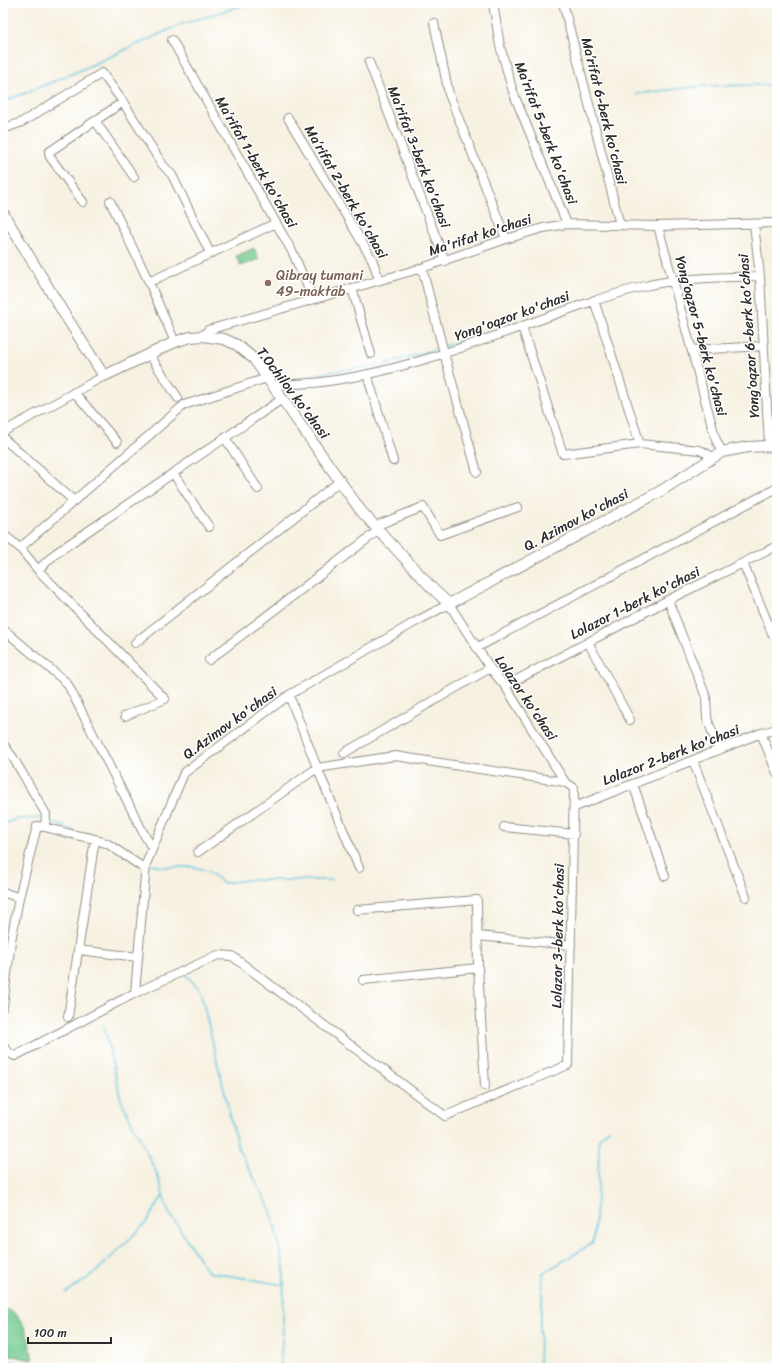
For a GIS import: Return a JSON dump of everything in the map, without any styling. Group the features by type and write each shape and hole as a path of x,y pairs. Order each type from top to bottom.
{"main road":[{"path":"3,213 104,376"},
{"name":"T.Ochilov ko'chasi","path":"104,376 175,342 190,338 203,336 224,339 237,345 254,359 361,511 449,604"},
{"path":"718,454 748,447 773,447"},
{"name":"Q. Azimov ko'chasi","path":"449,604 659,492 718,454"}],"street":[{"name":"Ma’rifat 5-berk ko'chasi","path":"493,3 500,46 514,92 567,224"},
{"name":"Ma’rifat 6-berk ko'chasi","path":"563,3 620,225"},
{"path":"434,23 449,94 506,239"},
{"name":"Ma’rifat 1-berk ko'chasi","path":"172,40 293,253 313,299"},
{"name":"Ma’rifat 3-berk ko'chasi","path":"369,62 445,261"},
{"path":"3,129 22,122 102,73 123,102 162,164 172,175 210,253"},
{"path":"83,202 50,156 49,152 96,122 123,102"},
{"name":"Ma’rifat 2-berk ko'chasi","path":"288,118 372,259 379,279"},
{"path":"96,122 134,176"},
{"path":"110,201 149,282 175,342"},
{"name":"Ma'rifat ko'chasi","path":"203,336 208,330 379,279 422,268 506,239 544,228 567,224 658,226 754,224 777,222"},
{"path":"149,282 276,223"},
{"name":"Yong‘oqzor 6-berk ko'chasi","path":"754,224 760,276 764,346 773,447"},
{"name":"Yong‘oqzor 5-berk ko'chasi","path":"658,226 716,440 718,454"},
{"path":"422,268 477,472"},
{"name":"Yong'oqzor ko'chasi","path":"20,548 184,405 270,381 321,382 367,374 444,354 594,300 646,286 673,280 760,276"},
{"path":"352,288 371,354"},
{"path":"594,300 640,444"},
{"path":"522,327 563,454 640,444 700,450 718,454"},
{"path":"692,350 764,346"},
{"path":"149,354 178,398"},
{"path":"367,374 392,461"},
{"path":"3,432 104,376"},
{"path":"74,392 117,442"},
{"path":"38,570 56,553 282,399"},
{"path":"3,438 74,501"},
{"path":"224,438 258,489"},
{"path":"173,473 209,527"},
{"path":"135,643 340,481"},
{"path":"478,647 777,488"},
{"path":"209,660 377,528 423,506 440,535 518,507"},
{"path":"3,534 20,548 38,570 165,700 125,716"},
{"name":"Lolazor 1-berk ko'chasi","path":"505,686 668,600 777,546"},
{"path":"743,563 772,633"},
{"path":"668,600 706,697 707,718 719,750"},
{"name":"Lolazor ko'chasi","path":"449,604 478,647 490,668 505,686 565,782 574,788 574,807"},
{"name":"Q.Azimov ko'chasi","path":"134,993 146,864 184,773 289,696 417,621 449,604"},
{"path":"3,629 67,683 152,848"},
{"path":"588,642 630,720"},
{"path":"344,753 490,668"},
{"path":"289,696 359,868"},
{"name":"Lolazor 2-berk ko'chasi","path":"574,807 762,733 777,729"},
{"path":"762,733 777,773"},
{"path":"3,744 14,759 46,814 45,827"},
{"path":"198,852 318,768 395,756 565,782"},
{"path":"693,761 746,897"},
{"path":"633,784 665,876"},
{"name":"Lolazor 3-berk ko'chasi","path":"134,993 218,954 232,956 445,1116 568,1065 574,807"},
{"path":"3,1007 11,941 19,898 37,826 95,839 108,844 145,870"},
{"path":"504,827 574,834"},
{"path":"68,1017 95,839"},
{"path":"3,892 19,898"},
{"path":"358,910 477,900 478,968 485,1086"},
{"path":"478,936 571,945"},
{"path":"78,950 138,957"},
{"path":"363,980 478,968"},
{"path":"3,1046 8,1053 15,1056 134,993"}],"green space":[{"path":"254,248 259,259 241,266 236,256"},
{"path":"3,1308 11,1311 22,1322 28,1336 33,1360 3,1354"}],"waterway":[{"path":"3,102 74,73 182,24 251,3"},
{"path":"636,94 701,86 771,85 777,82"},
{"path":"444,346 496,331"},
{"path":"308,375 385,364 439,348"},
{"path":"3,824 17,819 40,818"},
{"path":"51,821 75,831"},
{"path":"122,849 143,861"},
{"path":"151,864 163,867 194,867 208,871 223,883 248,880 332,880"},
{"path":"185,974 200,990 238,1148 271,1210 284,1267 283,1329 280,1368"},
{"path":"104,1026 121,1100 157,1174 168,1211 208,1272 284,1285"},
{"path":"539,1368 543,1273 593,1243 598,1187 599,1138 609,1129"},
{"path":"66,1293 96,1272 146,1223 163,1196"},
{"path":"3,1359 33,1368"}],"place":[{"name":"Qibray tumani 49-maktab","path":"268,283"}]}
